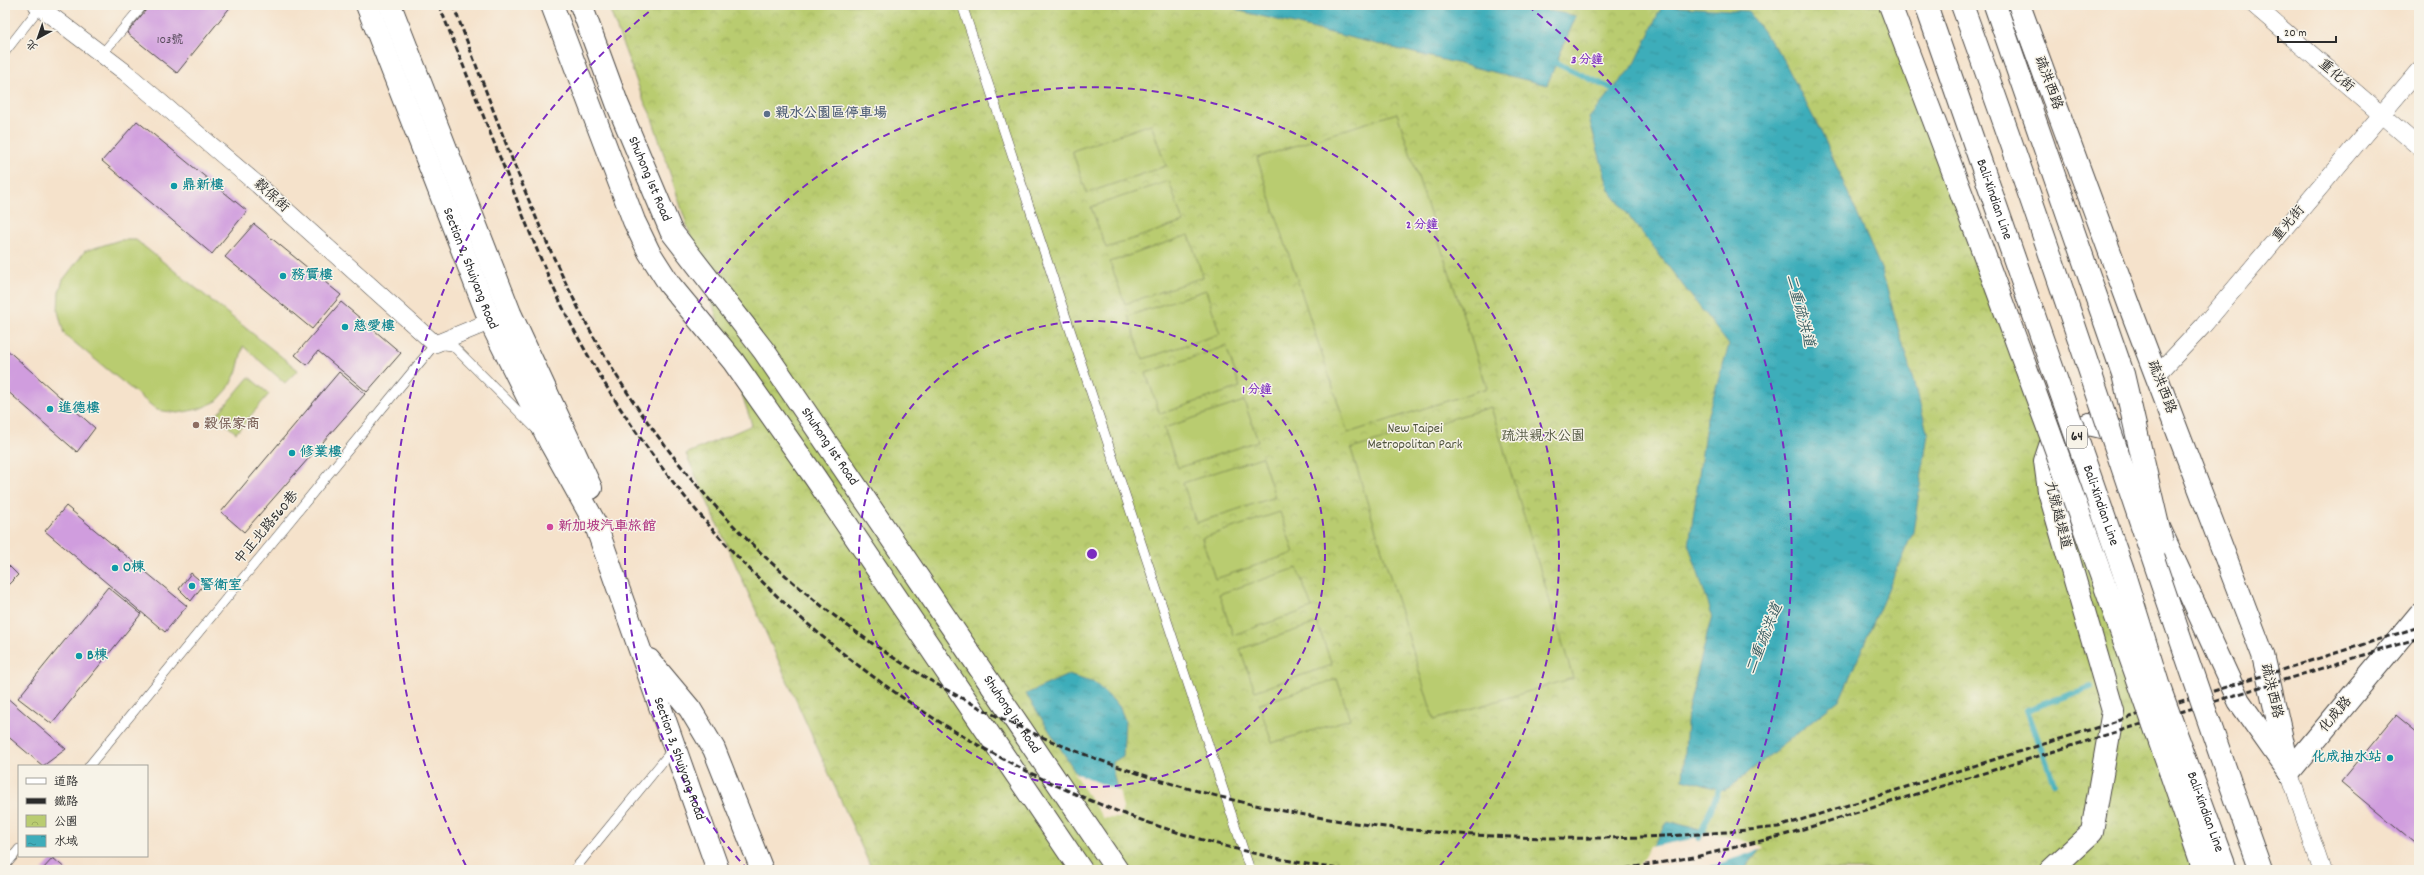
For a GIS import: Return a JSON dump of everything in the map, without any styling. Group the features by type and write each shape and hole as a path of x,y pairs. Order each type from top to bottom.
{"main road":[{"name":"Section 2, Shuiyang Road","path":"367,5 490,321 551,444 595,523 639,648"},
{"name":"Section 2, Shuiyang Road","path":"390,5 510,313 594,495 595,523"},
{"name":"Shuhong 1st Road","path":"552,5 634,221 653,259 670,285 733,361 814,476 1082,870"},
{"name":"Shuhong 1st Road","path":"581,5 617,104 671,231 764,351 1116,870"},
{"path":"1890,5 1973,222 2146,700 2204,870"},
{"name":"Bali-Xindian Line","path":"1926,5 2118,556 2160,687 2226,870"},
{"name":"64","path":"1962,5 2016,152 2261,870"},
{"path":"1995,5 2123,374 2187,655"},
{"name":"疏洪西路","path":"2019,5 2263,655 2289,772"},
{"name":"九號越堤道","path":"2051,870 2092,832 2113,711 2048,491 2045,461 2050,446 2059,437 2089,424 2114,430 2239,701 2289,772"},
{"name":"化成路","path":"2289,772 2419,615"},
{"path":"639,648 690,709 714,749 762,870"},
{"name":"Section 3, Shuiyang Road","path":"639,648 718,870"}],"street":[{"name":"重化街","path":"2254,5 2419,147"},
{"name":"穀保街","path":"38,6 102,54 258,185 435,344"},
{"name":"重光街","path":"2157,375 2203,326 2419,70"},
{"path":"435,344 510,313"},
{"path":"2289,772 2322,870"}],"lane":[{"path":"102,54 143,5"},
{"path":"962,5 1250,870"},
{"path":"5,52 38,6"},
{"path":"435,344 453,346 551,444"},
{"name":"中正北路560巷","path":"90,765 435,344"},
{"path":"574,870 674,747"},
{"path":"5,866 18,850"}],"green space":[{"name":"疏洪親水公園","path":"608,5 1897,5 2213,870 872,870 686,454 752,425 651,115 644,101"},
{"path":"1397,113 1487,388 1348,433 1257,158"},
{"path":"1151,124 1166,166 1087,193 1072,151"},
{"path":"1169,181 1183,222 1106,248 1091,207"},
{"path":"1189,235 1203,277 1125,304 1110,262"},
{"path":"120,240 136,240 298,370 285,383 243,346 237,371 228,389 217,401 199,409 178,413 157,410 64,334 58,311 59,292 63,280 85,251"},
{"path":"1206,290 1220,334 1143,359 1128,316"},
{"path":"1226,346 1240,387 1160,414 1146,373"},
{"path":"249,377 269,394 236,433 216,416"},
{"path":"1244,401 1258,441 1178,468 1164,428"},
{"name":"New Taipei Metropolitan Park","path":"1491,407 1573,678 1434,720 1351,449"},
{"path":"1262,457 1275,497 1196,523 1183,483"},
{"path":"1280,512 1294,553 1215,579 1202,538"},
{"path":"1297,568 1312,608 1233,635 1219,594"},
{"path":"1317,623 1332,665 1255,691 1240,649"},
{"path":"1337,679 1350,719 1272,743 1259,704"}],"water":[{"path":"1229,5 1521,5 1576,16 1547,85 1240,11"},
{"path":"1662,6 1748,11 1782,57 1824,138 1882,271 1928,434 1913,532 1840,699 1725,791 1683,779 1688,710 1712,615 1689,546 1707,417 1729,345 1609,190 1589,118 1636,62"},
{"path":"1068,675 1095,683 1119,706 1125,720 1123,756 1113,762 1113,772 1121,808 1104,817 1026,694"},
{"path":"1668,821 1762,847 1744,870 1638,870"}],"pier":[{"path":"1073,772 1119,791 1123,808 1120,818 1103,818"},
{"path":"1711,832 1762,846 1764,848 1701,870 1636,870 1650,847 1687,840"}],"building":[{"path":"150,5 232,5 177,73 127,33"},
{"name":"鼎新樓","path":"137,121 247,211 212,254 102,161"},
{"name":"務實樓","path":"254,224 341,295 312,329 225,257"},
{"name":"慈愛樓","path":"341,302 401,353 367,392 318,351 307,365 295,355"},
{"name":"進德樓","path":"5,348 95,428 77,452 5,389"},
{"name":"修業樓","path":"339,372 365,394 244,532 221,512"},
{"name":"O棟","path":"66,506 187,606 165,632 45,531"},
{"path":"5,562 18,575 5,588"},
{"name":"警衛室","path":"191,573 204,584 191,601 179,589"},
{"name":"B棟","path":"108,587 141,614 52,724 18,698"},
{"path":"5,696 66,749 44,765 42,765 5,734"},
{"name":"化成抽水站","path":"2396,715 2419,734 2419,847 2341,782"},
{"path":"53,858 67,870 42,870"}],"waterway":[{"name":"二重疏洪道","path":"1549,60 1619,92"},
{"path":"2054,783 2027,710 2091,687"},
{"name":"二重疏洪道","path":"1699,838 1722,782"}],"railway":[{"path":"439,5 536,248 564,310 585,350 650,451 725,543 810,626 904,699 1006,760 1114,810 1228,847 1346,870"},
{"path":"453,5 531,205 575,303 601,350 629,395 733,525 853,630 987,711 1133,772 1287,812 1448,833 1612,838 1778,827 2419,627"},
{"path":"1617,870 1699,856 1781,836 2419,638"}],"place":[{"name":"親水公園區停車場","path":"767,114"},
{"name":"鼎新樓","path":"174,186"},
{"name":"務實樓","path":"283,276"},
{"name":"慈愛樓","path":"345,327"},
{"name":"進德樓","path":"50,409"},
{"name":"穀保家商","path":"196,425"},
{"name":"修業樓","path":"292,453"},
{"name":"新加坡汽車旅館","path":"550,527"},
{"name":"O棟","path":"115,568"},
{"name":"警衛室","path":"192,586"},
{"name":"B棟","path":"79,656"},
{"name":"化成抽水站","path":"2390,758"}]}
